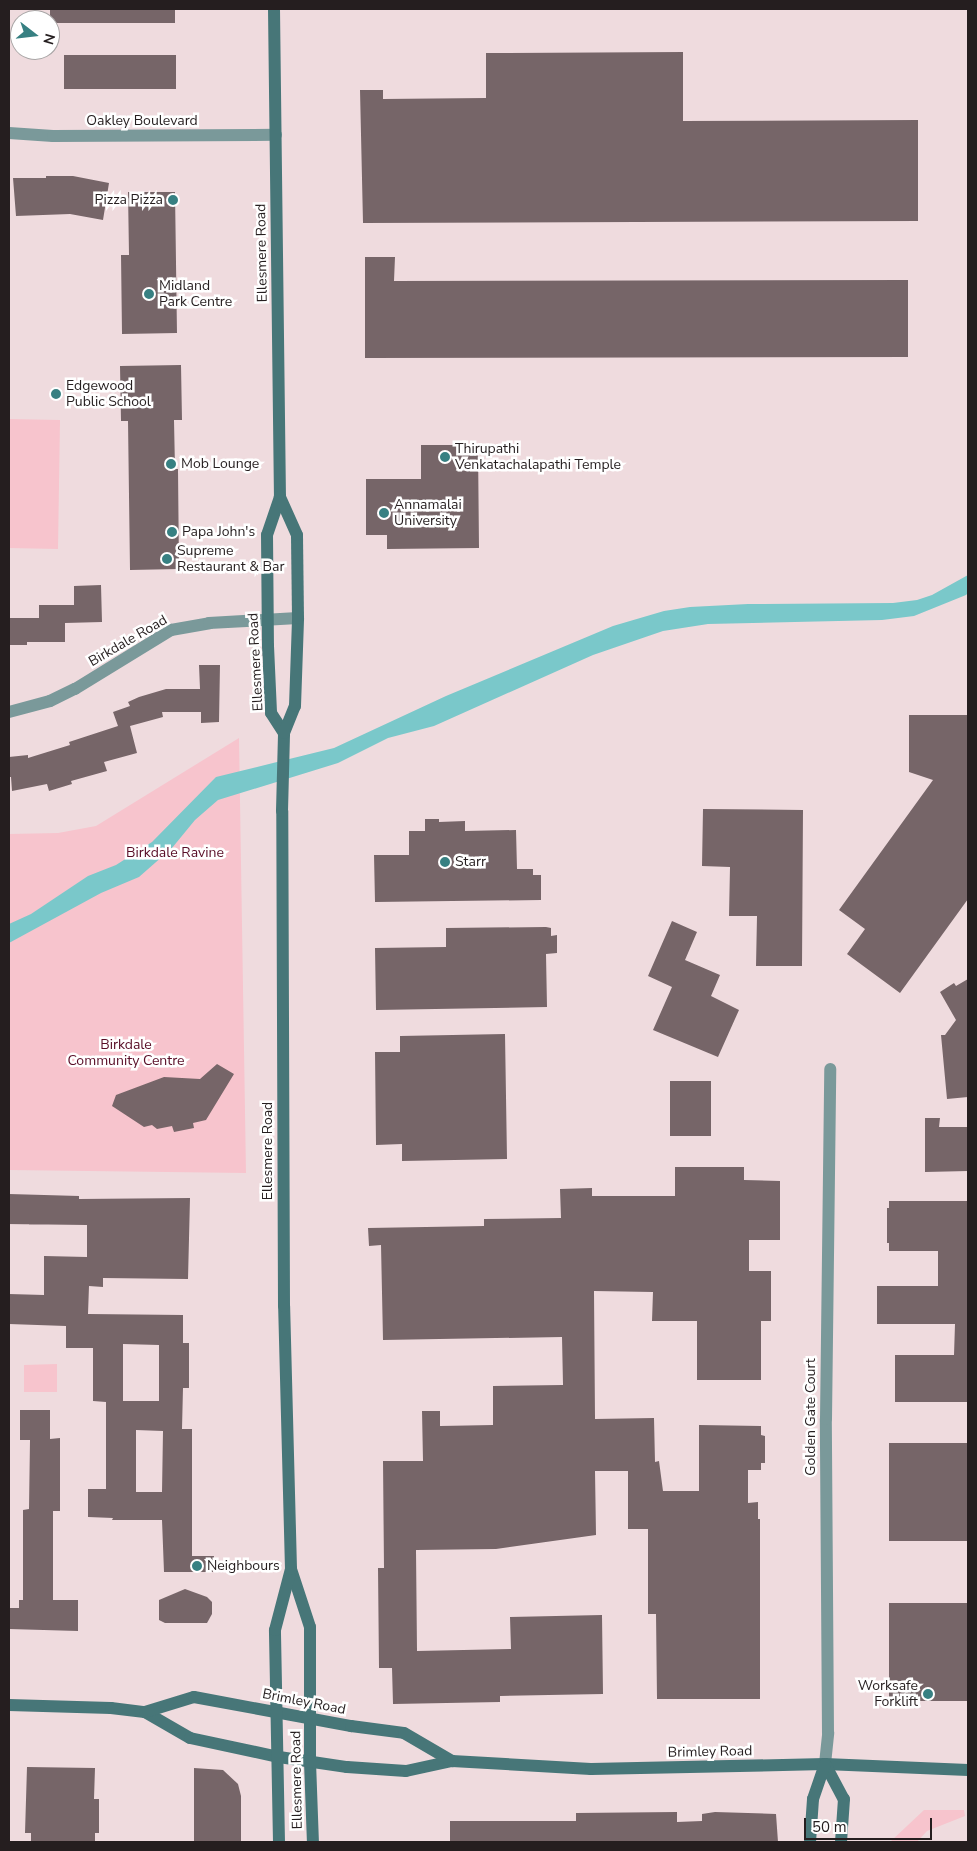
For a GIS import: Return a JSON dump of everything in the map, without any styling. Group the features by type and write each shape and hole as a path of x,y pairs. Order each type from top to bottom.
{"main road":[{"name":"Ellesmere Road","path":"274,9 280,497 267,535 268,619 271,713 284,733"},
{"name":"Ellesmere Road","path":"279,1842 276,1630 291,1569 284,1306 282,811 284,733 295,706 298,618 297,535 280,497"},
{"name":"Ellesmere Road","path":"291,1569 310,1627 310,1762 313,1842"},
{"name":"Brimley Road","path":"145,1712 194,1697 404,1733 452,1761"},
{"name":"Brimley Road","path":"9,1705 111,1708 145,1712 190,1738 310,1762 406,1771 452,1761 591,1769 825,1764 968,1770"},
{"path":"810,1842 814,1799 825,1764"},
{"path":"825,1764 844,1799 841,1842"}],"street":[{"name":"Oakley Boulevard","path":"9,133 53,136 276,135"},
{"name":"Birkdale Road","path":"9,712 50,701 67,693 172,630 209,623 298,618"},
{"name":"Golden Gate Court","path":"825,1764 828,1733 826,1419 830,1069"}],"green space":[{"path":"9,419 60,420 58,549 9,548"},
{"name":"Birkdale Community Centre","path":"239,738 246,1173 9,1170 9,834 58,833 96,826"},
{"path":"57,1364 57,1392 24,1392 24,1365"},
{"path":"924,1810 964,1810 965,1816 927,1831 917,1842 890,1842"}],"water":[{"path":"968,575 968,593 966,595 914,616 882,620 708,624 663,631 593,655 434,726 388,738 338,763 218,800 195,820 172,848 139,877 101,893 9,943 9,924 31,914 88,876 116,865 152,842 216,777 334,748 446,696 613,626 664,611 690,607 748,604 893,603 917,600 932,595"}],"building":[{"path":"175,9 175,23 60,23 60,10 50,10"},
{"path":"683,52 683,121 918,120 918,221 363,223 360,90 383,90 383,99 486,98 486,53"},
{"path":"64,55 176,55 176,89 64,89"},
{"path":"46,176 73,176 109,183 103,220 70,214 16,216 13,178 46,178"},
{"name":"Midland Park Centre","path":"128,192 175,192 177,333 122,334 121,255 129,255"},
{"path":"365,257 395,257 394,281 908,280 908,357 365,358"},
{"path":"181,365 182,420 174,420 175,469 178,469 179,569 130,570 128,421 121,421 120,366"},
{"path":"421,445 478,445 479,548 387,549 387,535 366,535 366,479 421,479"},
{"path":"101,585 102,622 65,623 65,642 27,642 27,645 9,645 9,618 39,618 39,605 74,605 74,586"},
{"path":"199,665 220,665 219,722 201,723 201,712 162,712 163,717 130,726 137,753 104,762 107,771 71,781 72,784 49,791 47,784 12,791 11,777 9,777 9,757 28,755 28,758 70,745 69,742 118,726 113,712 130,706 128,702 139,697 166,689 200,689"},
{"path":"909,715 968,715 968,899 900,993 847,954 865,929 839,910 933,780 909,772"},
{"path":"703,809 803,810 802,966 756,966 757,916 729,916 730,867 702,866"},
{"name":"Starr","path":"425,819 439,819 439,822 465,821 465,831 516,830 517,869 533,869 533,875 541,875 541,900 375,902 374,855 409,855 409,831 425,831"},
{"path":"672,921 697,932 685,960 720,975 711,996 739,1010 718,1057 653,1030 672,987 648,976"},
{"path":"446,928 551,928 551,936 557,935 557,953 546,954 547,1007 376,1010 375,948 446,947"},
{"path":"968,979 968,1097 947,1099 941,1035 945,1035 956,1020 940,992 954,983 956,986"},
{"path":"505,1034 507,1159 402,1161 402,1144 376,1145 375,1052 400,1052 400,1036"},
{"path":"217,1064 234,1074 206,1120 193,1123 194,1128 174,1132 172,1126 157,1129 152,1125 144,1127 112,1106 116,1095 164,1077 200,1079"},
{"path":"670,1081 711,1081 711,1136 670,1136"},
{"path":"925,1118 940,1118 939,1127 968,1127 968,1171 925,1172"},
{"path":"675,1167 744,1167 744,1180 780,1181 780,1240 749,1240 749,1271 771,1271 771,1321 761,1321 761,1380 697,1380 697,1321 652,1321 653,1292 594,1291 595,1419 654,1418 655,1462 659,1461 663,1491 699,1491 699,1425 761,1426 761,1435 765,1436 765,1463 761,1463 761,1470 748,1470 748,1503 758,1502 758,1519 760,1519 760,1699 657,1699 656,1614 648,1614 648,1529 628,1529 628,1471 595,1471 596,1535 496,1549 416,1550 417,1651 511,1649 510,1617 602,1615 603,1694 500,1696 500,1702 393,1704 392,1668 379,1668 378,1568 384,1568 383,1461 423,1461 422,1411 440,1411 440,1426 493,1425 493,1386 563,1385 562,1337 383,1340 381,1245 369,1246 368,1228 484,1226 484,1219 561,1218 560,1189 592,1188 592,1196 675,1196"},
{"path":"9,1194 79,1196 79,1199 190,1198 188,1279 103,1278 103,1287 89,1286 88,1314 183,1315 183,1343 189,1343 189,1388 183,1388 182,1429 192,1429 192,1556 214,1556 213,1572 164,1572 162,1520 112,1520 113,1518 88,1517 88,1489 106,1489 106,1402 93,1401 93,1348 66,1348 66,1326 9,1324 9,1294 44,1295 44,1256 87,1257 87,1225 9,1224","holes":["123,1344 159,1345 159,1401 123,1401","136,1430 163,1431 162,1492 136,1492"]},
{"path":"889,1201 968,1201 968,1402 895,1402 895,1355 954,1355 955,1324 877,1324 877,1286 938,1286 938,1251 889,1251 889,1243 887,1243 887,1208 889,1208"},
{"path":"20,1410 50,1410 50,1439 60,1438 60,1511 53,1511 53,1600 78,1600 78,1631 9,1629 9,1608 19,1608 19,1600 23,1600 23,1510 29,1509 30,1440 20,1440"},
{"path":"889,1443 968,1443 968,1541 889,1541"},
{"path":"185,1589 207,1597 212,1602 212,1614 207,1623 165,1623 159,1620 159,1600"},
{"path":"889,1603 968,1603 968,1701 889,1701"},
{"path":"27,1767 95,1768 94,1799 99,1799 99,1833 95,1833 95,1842 31,1842 31,1833 25,1833"},
{"path":"194,1768 223,1770 238,1784 241,1796 241,1842 194,1842"},
{"path":"677,1812 677,1822 702,1821 702,1814 715,1812 776,1814 778,1842 450,1842 450,1821 576,1821 576,1813"}],"place":[{"name":"Pizza Pizza","path":"173,200"},
{"name":"Midland Park Centre","path":"149,294"},
{"name":"Edgewood Public School","path":"56,394"},
{"name":"Thirupathi Venkatachalapathi Temple","path":"445,457"},
{"name":"Mob Lounge","path":"171,464"},
{"name":"Annamalai University","path":"384,513"},
{"name":"Papa John's","path":"172,532"},
{"name":"Supreme Restaurant & Bar","path":"167,559"},
{"name":"Starr","path":"445,862"},
{"name":"Neighbours","path":"197,1566"},
{"name":"Worksafe Forklift","path":"928,1694"}],"park label":[{"name":"Birkdale Ravine","path":"175,853"}]}
